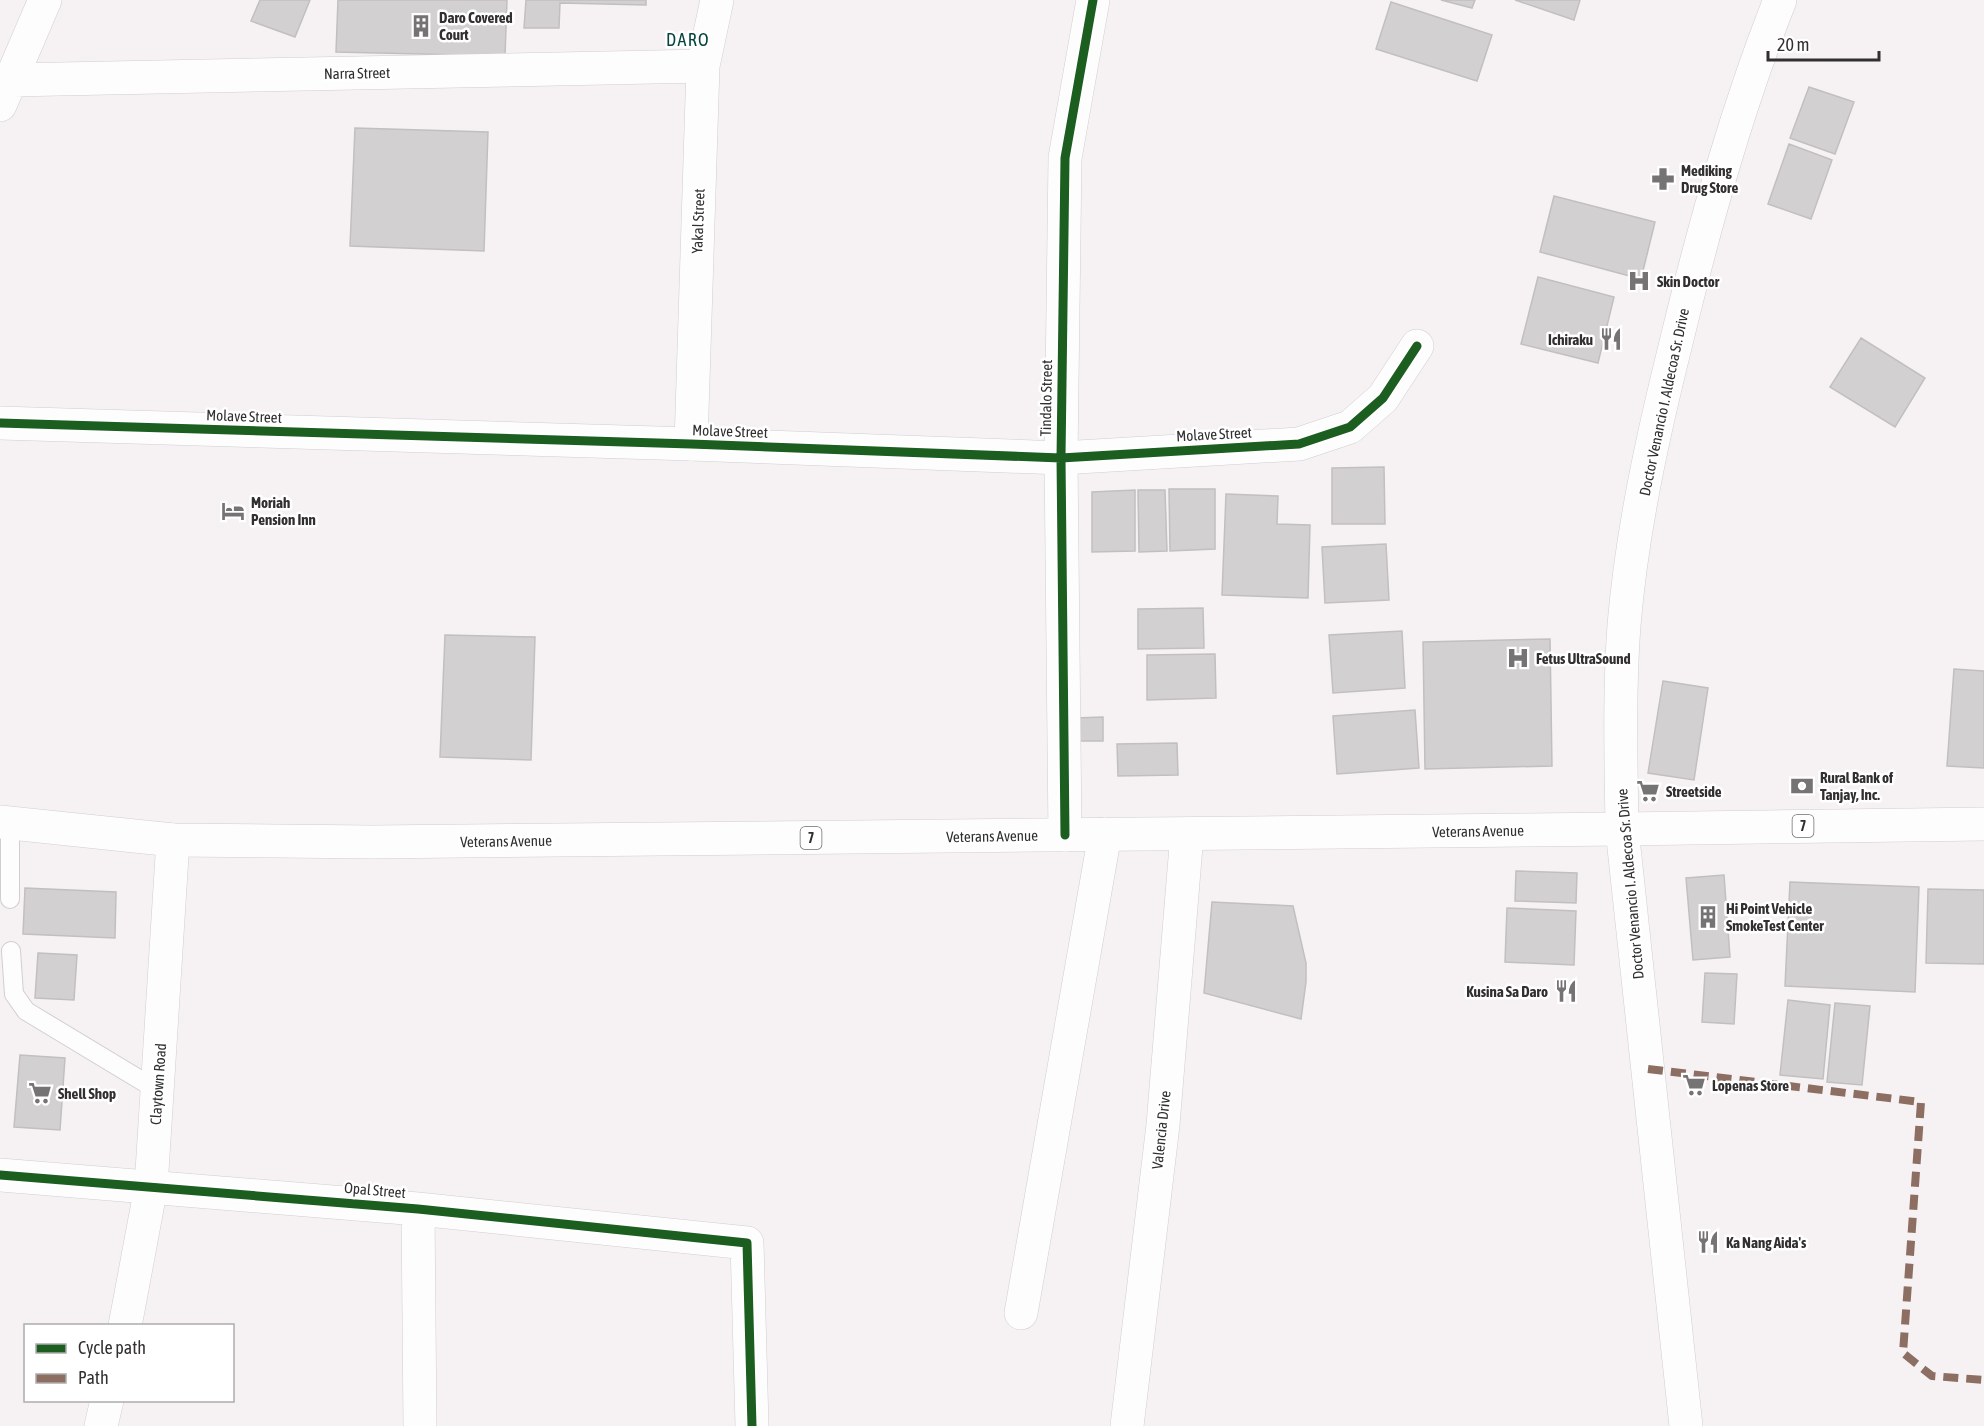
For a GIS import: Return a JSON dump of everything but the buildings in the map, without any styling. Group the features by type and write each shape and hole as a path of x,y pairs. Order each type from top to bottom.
{"main road":[{"path":"5,92 45,0"},
{"name":"Yakal Street","path":"691,444 703,66 717,0"},
{"name":"Tindalo Street","path":"1065,835 1060,458 1065,158 1093,0"},
{"name":"Doctor Venancio I. Aldecoa Sr. Drive","path":"1686,1426 1622,829 1620,706 1624,623 1639,515 1661,403 1692,275 1728,150 1780,0"},
{"name":"Narra Street","path":"5,92 703,66"},
{"name":"Molave Street","path":"0,423 691,444 1060,458 1299,444 1350,427 1383,398 1417,346"},
{"name":"Veterans Avenue","path":"5,823 173,840 384,842 1984,824"},
{"path":"1021,1312 1105,834"},
{"name":"Valencia Drive","path":"1127,1426 1163,1125 1187,834"},
{"name":"Claytown Road","path":"124,1324 151,1187 173,840"},
{"name":"Opal Street","path":"0,1175 418,1209 747,1243 752,1426"},
{"path":"418,1209 420,1426"},
{"path":"101,1426 107,1402"}],"lane":[{"path":"5,823 10,899"},
{"path":"11,951 14,994 26,1011 157,1089"}],"marked path":[{"path":"1648,1069 1921,1102 1903,1353 1932,1376 1984,1380"}],"cycle path":[{"path":"1065,835 1061,458 1065,158 1093,0"},
{"path":"0,423 1061,458 1299,444 1350,427 1383,398 1417,346"},
{"path":"0,1175 418,1209 747,1243 752,1426"}],"place":[{"name":"Daro Covered Court","path":"421,26"},
{"name":"Mediking Drug Store","path":"1663,179"},
{"name":"Skin Doctor","path":"1639,281"},
{"name":"Ichiraku","path":"1611,339"},
{"name":"Moriah Pension Inn","path":"233,511"},
{"name":"Fetus UltraSound","path":"1518,658"},
{"name":"Rural Bank of Tanjay, Inc.","path":"1802,786"},
{"name":"Streetside","path":"1648,791"},
{"name":"Hi Point Vehicle SmokeTest Center","path":"1708,917"},
{"name":"Kusina Sa Daro","path":"1566,991"},
{"name":"Lopenas Store","path":"1694,1085"},
{"name":"Shell Shop","path":"40,1093"},
{"name":"Ka Nang Aida's","path":"1708,1242"}],"district":[{"name":"DARO","path":"688,39"}]}
